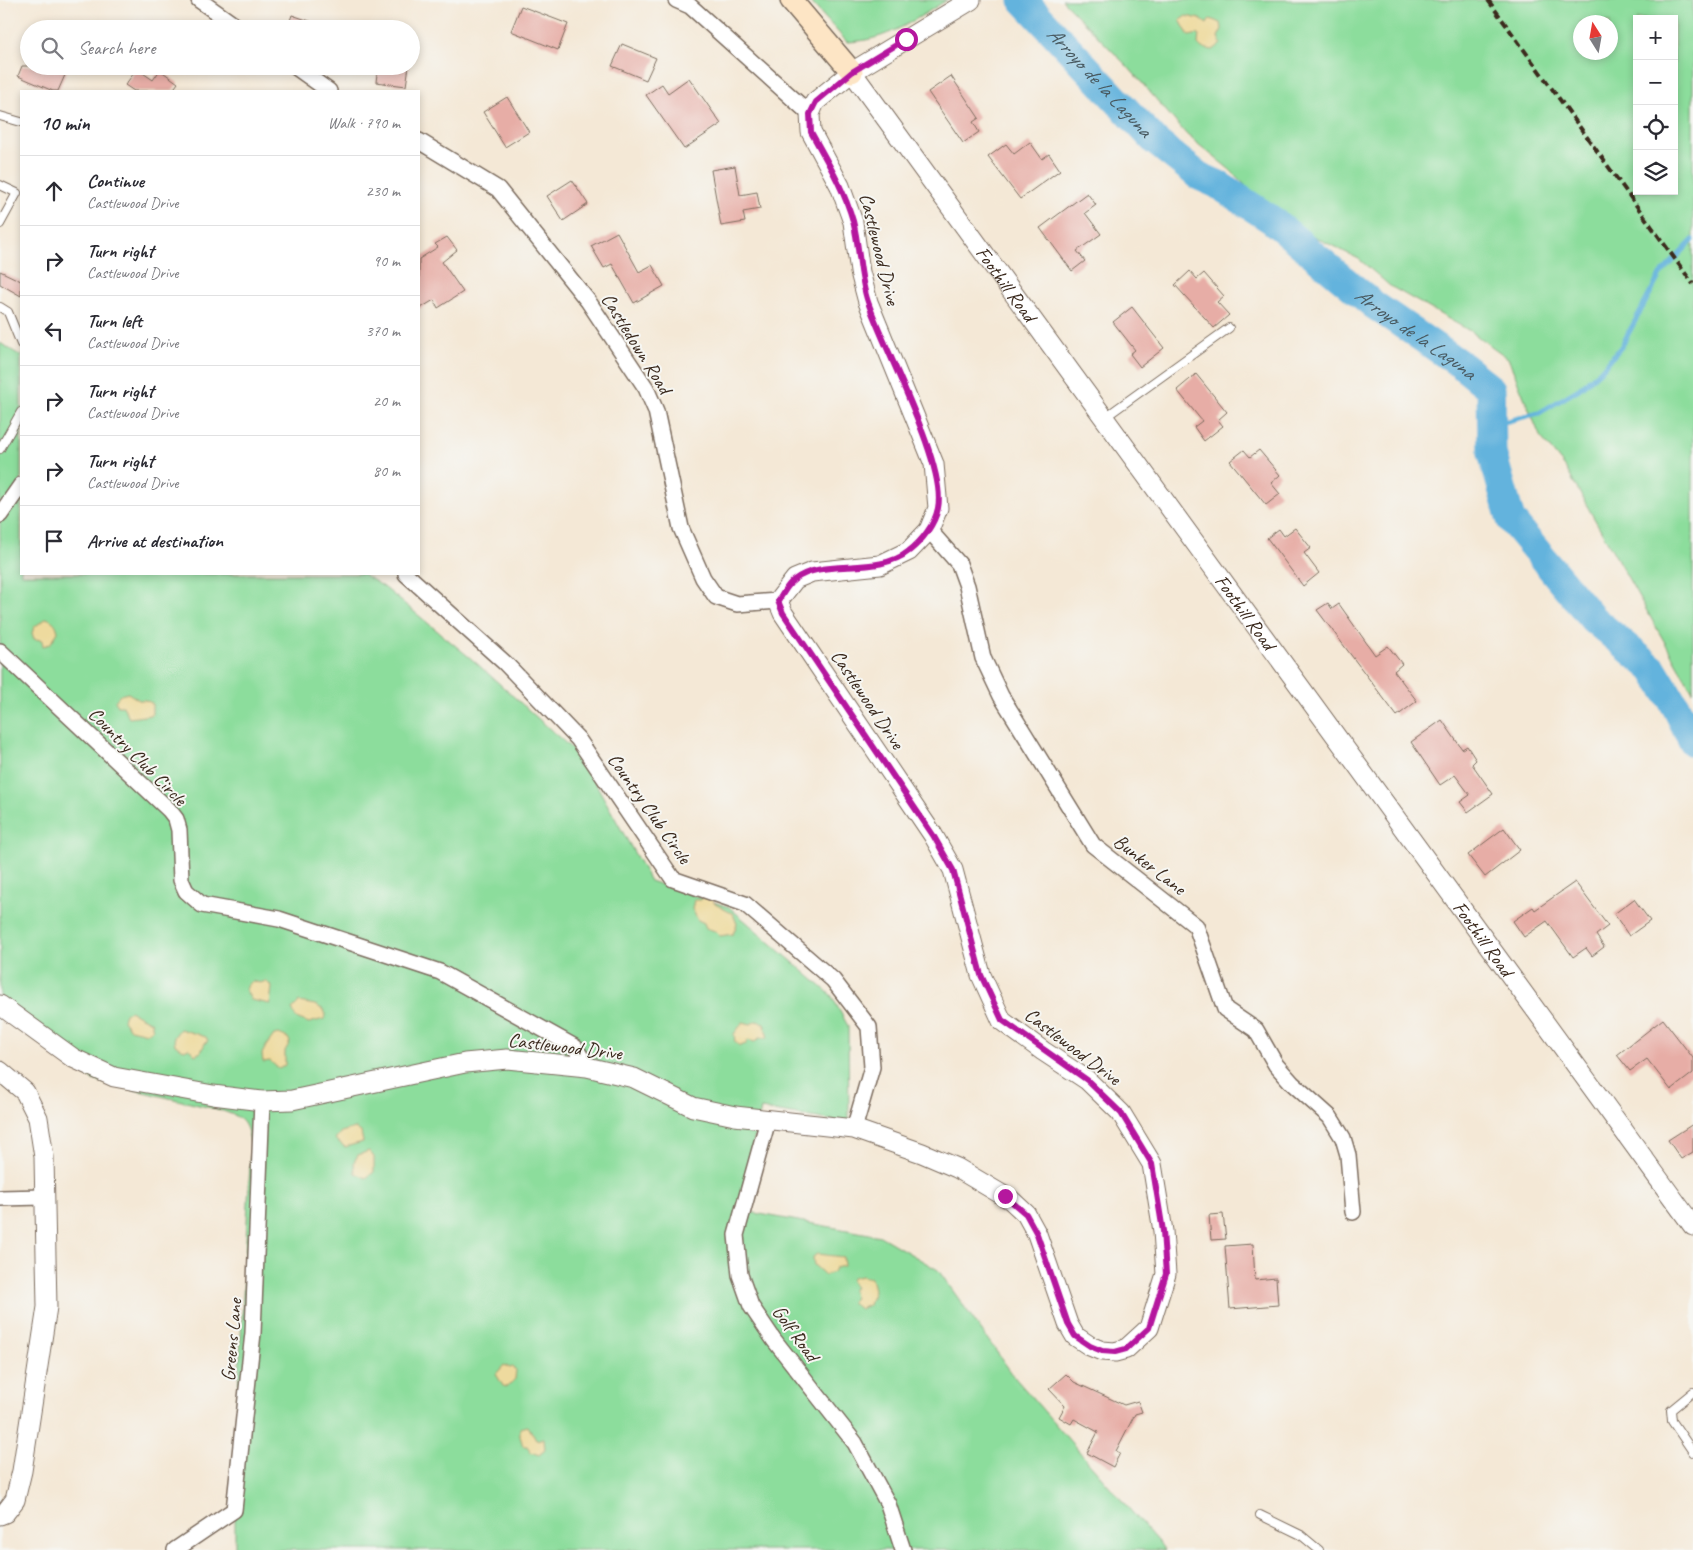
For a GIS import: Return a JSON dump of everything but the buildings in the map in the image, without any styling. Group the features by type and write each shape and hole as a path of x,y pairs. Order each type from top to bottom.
{"main road":[{"name":"Foothill Road","path":"791,0 852,72"}],"street":[{"path":"199,0 227,20"},
{"path":"676,0 690,6 810,114 816,102 852,72 971,0"},
{"name":"Foothill Road","path":"852,72 1693,1226"},
{"path":"307,75 329,90"},
{"name":"Castlewood Drive","path":"0,1005 73,1058 114,1077 262,1101 310,1096 464,1063 507,1059 587,1067 634,1078 692,1107 854,1129 922,1153 957,1168 1011,1200 1026,1214 1037,1234 1068,1324 1075,1336 1090,1346 1108,1352 1126,1349 1149,1328 1166,1274 1163,1231 1152,1164 1121,1113 1087,1080 1002,1020 981,975 953,870 933,835 783,613 778,601 794,579 812,572 880,565 909,551 930,530 938,508 934,464 868,302 860,272 853,222 840,186 811,132 810,114"},
{"name":"Castledown Road","path":"420,141 498,189 588,301 646,388 656,410 681,528 704,578 716,597 737,604 778,601"},
{"path":"0,515 20,486"},
{"name":"Bunker Lane","path":"930,530 959,564 967,586 983,658 1001,696 1093,845 1196,926 1225,1009 1256,1030 1276,1065 1292,1083 1330,1117 1343,1138 1348,1155 1353,1212"},
{"name":"Country Club Circle","path":"407,575 505,663 578,739 672,879 745,904 833,980 869,1027 872,1067 854,1129"},
{"name":"Country Club Circle","path":"0,651 169,810 176,819 179,830 181,880 186,891 202,904 279,920 440,972 575,1047 587,1067"},
{"path":"0,1071 25,1092 38,1118 44,1157 47,1307 22,1471 15,1500 5,1513 0,1515"},
{"name":"Greens Lane","path":"175,1550 234,1510 253,1334 262,1101"},
{"name":"Golf Road","path":"766,1116 736,1235 740,1275 751,1306 774,1340 855,1443 888,1504 903,1550"},
{"path":"0,1198 44,1197"}],"lane":[{"path":"0,116 20,122"},
{"path":"0,185 17,193 0,224"},
{"path":"0,307 8,312 20,342"},
{"path":"1104,418 1229,328"},
{"path":"0,449 20,414"},
{"path":"1693,1392 1671,1410 1672,1420 1693,1452"},
{"path":"1260,1515 1301,1535 1318,1550"}],"green space":[{"path":"809,0 947,0 888,34 861,41 847,42"},
{"path":"1062,0 1693,0 1693,692 1565,467 1540,436 1508,358 1470,331 1390,286 1359,259 1289,224 1258,198 1229,169 1187,135 1129,68"},
{"path":"0,343 20,355 20,575 365,575 384,587 474,661 581,757 650,881 729,907 831,995 848,1026 849,1123 761,1109 738,1210 880,1236 938,1270 1016,1379 1165,1550 235,1550 235,1451 251,1145 245,1125 234,1115 220,1110 93,1080 0,1015"}],"sand":[{"path":"1186,16 1200,19 1207,24 1210,19 1221,23 1222,29 1218,37 1221,44 1213,50 1202,48 1198,44 1199,34 1189,36 1180,20"},
{"path":"47,618 54,623 58,632 50,644 43,646 42,640 34,639 32,633 34,627"},
{"path":"128,693 139,700 152,703 152,715 129,718 123,706 118,706 115,701 120,695"},
{"path":"705,896 712,898 715,904 733,914 737,924 733,934 720,936 715,931 706,928 704,923 698,920 692,909 694,900 701,900"},
{"path":"252,981 260,983 266,981 272,987 270,1004 251,1000 246,990 248,984"},
{"path":"299,1002 315,1005 324,1010 326,1015 324,1019 309,1023 296,1018 292,1009"},
{"path":"130,1011 151,1022 153,1029 147,1033 130,1029 123,1020 125,1014"},
{"path":"756,1021 764,1023 768,1038 759,1038 755,1042 748,1040 746,1044 740,1046 735,1042 734,1034 743,1022 751,1024"},
{"path":"180,1029 206,1037 208,1041 201,1052 195,1055 189,1048 184,1050 175,1045 174,1037"},
{"path":"279,1034 288,1038 290,1042 285,1051 285,1065 279,1069 270,1061 263,1062 262,1054 274,1035"},
{"path":"355,1128 361,1132 363,1142 345,1147 335,1139 341,1132"},
{"path":"369,1151 374,1157 374,1172 366,1178 355,1173 354,1162 358,1155"},
{"path":"817,1254 843,1257 844,1266 835,1268 833,1272 825,1275 814,1265 813,1257"},
{"path":"861,1276 871,1278 874,1290 869,1305 860,1309 851,1302 855,1298 852,1290 855,1288 851,1281 852,1278"},
{"path":"504,1365 510,1368 513,1367 516,1370 515,1379 507,1387 503,1386 496,1374"},
{"path":"528,1426 536,1440 544,1438 545,1450 539,1455 531,1452 527,1446 523,1446 520,1428"}],"waterway":[{"name":"Arroyo de la Laguna","path":"1023,0 1156,142 1199,176 1217,184 1272,220 1374,305 1460,364 1491,389 1492,453 1511,520 1593,619 1653,669 1676,707 1693,742"},
{"path":"1492,425 1539,413 1579,389 1600,371 1621,347 1660,275 1693,240"}],"railway":[{"path":"1488,0 1693,284"}],"route":[{"path":"906,39 852,72 816,102 810,114 810,123 811,132 840,186 853,222 860,272 868,302 934,464 938,491 938,508 930,530 909,551 880,565 812,572 794,579 778,601 783,613 933,835 953,870 981,975 991,1000 1002,1020 1043,1051 1087,1080 1121,1113 1152,1164 1163,1231 1166,1274 1149,1328 1138,1340 1126,1349 1115,1352 1102,1351 1075,1336 1068,1324 1037,1234 1026,1214 1005,1196"}]}
